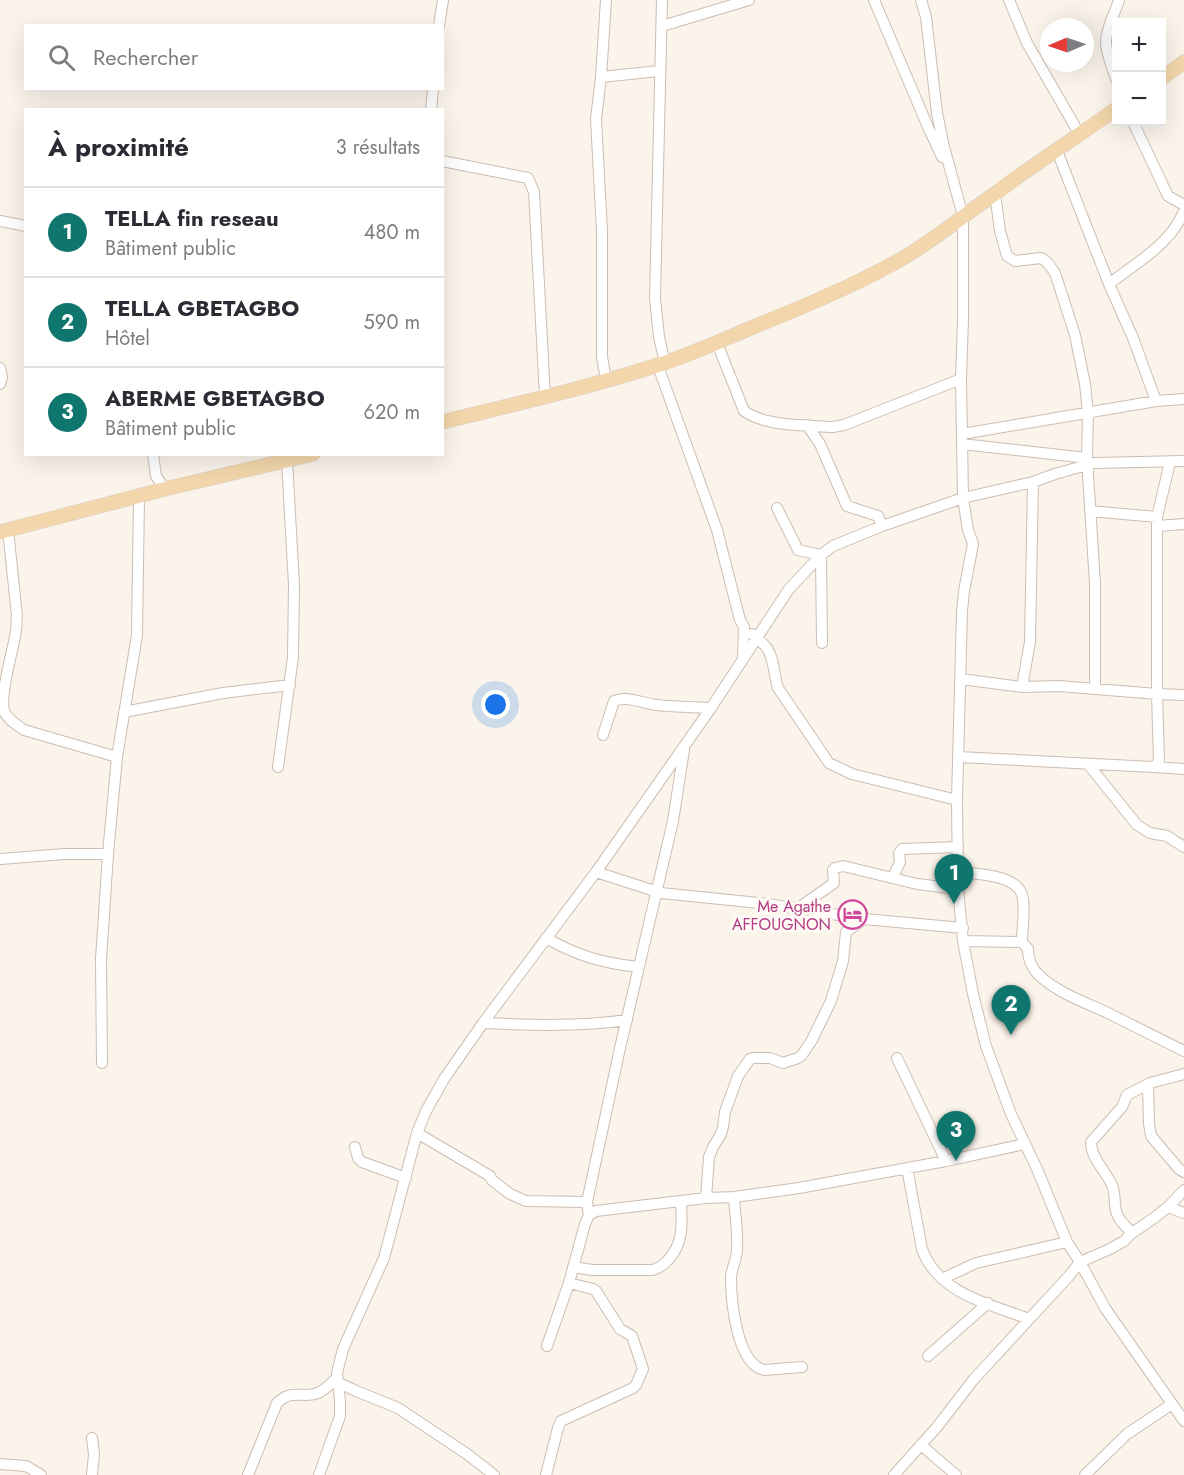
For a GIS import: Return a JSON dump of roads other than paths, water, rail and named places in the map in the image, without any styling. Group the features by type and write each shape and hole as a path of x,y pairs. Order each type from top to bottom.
{"main road":[{"path":"1166,75 1184,62"},
{"path":"444,421 583,388 661,364 812,303 898,261 929,242 995,193 1112,113"},
{"path":"4,531 165,489 306,456"}],"street":[{"path":"439,24 443,0"},
{"path":"606,0 596,119 602,231 602,357 606,380"},
{"path":"662,0 655,298 661,364 717,530 740,620 744,627 770,652 778,688 829,763 852,774 957,800"},
{"path":"662,26 748,0"},
{"path":"874,0 937,148 949,167"},
{"path":"921,0 926,17 937,113 963,216 961,379 963,498 968,530 973,543 962,610 957,800 958,889 963,941 986,1046 1011,1114 1067,1242 1105,1308 1184,1421"},
{"path":"1009,0 1028,43 1080,135"},
{"path":"1015,0 1015,14"},
{"path":"1114,72 1106,40 1119,0"},
{"path":"601,77 659,71"},
{"path":"431,108 433,90"},
{"path":"1135,126 1168,196 1184,204"},
{"path":"1057,151 1109,284 1133,338 1156,401"},
{"path":"444,161 528,178 534,192 545,396"},
{"path":"995,193 1000,231 1007,256 1015,261 1041,258 1055,273 1075,335 1085,384 1088,413 1087,461 1095,584 1095,688"},
{"path":"1109,284 1173,233 1184,211"},
{"path":"0,221 24,226"},
{"path":"717,342 744,411 766,422 833,427 844,425 961,379"},
{"path":"0,368 2,377 0,384"},
{"path":"962,439 1088,413 1156,401 1184,399"},
{"path":"807,425 820,444 847,506 878,516 882,526"},
{"path":"820,444 821,439 833,427"},
{"path":"962,439 1094,463 1184,461"},
{"path":"153,456 156,476 165,489"},
{"path":"278,767 293,657 294,585 287,461"},
{"path":"319,1475 340,1416 337,1380 343,1349 384,1258 417,1133 426,1112 444,1079 596,872 711,708 789,589 820,555 833,546 963,498 1033,482 1087,461"},
{"path":"1153,767 1159,761 1157,521 1170,462"},
{"path":"1022,687 1030,642 1033,482"},
{"path":"102,1064 101,959 117,757 137,635 139,497"},
{"path":"777,508 798,550 820,555"},
{"path":"1090,511 1184,524"},
{"path":"4,531 16,616 16,630 3,687 4,712 13,723 24,730 117,757"},
{"path":"820,555 822,643"},
{"path":"743,657 744,627"},
{"path":"961,679 1022,687 1059,686 1184,695"},
{"path":"124,712 223,693 290,685"},
{"path":"603,735 614,700 618,699 658,706 711,708"},
{"path":"547,1346 589,1215 587,1202 655,891 673,821 684,747"},
{"path":"959,757 1184,770"},
{"path":"1088,764 1137,825 1150,833 1167,836 1184,847"},
{"path":"893,878 900,862 900,850 958,847"},
{"path":"0,859 64,854 108,854"},
{"path":"797,909 834,883 835,868 843,866 917,884 958,889"},
{"path":"596,872 661,893 864,919 963,928"},
{"path":"958,872 1008,880 1014,885 1023,897 1022,942 1028,949 1031,965 1040,976 1052,985 1184,1051"},
{"path":"706,1198 709,1156 723,1127 725,1112 738,1076 753,1058 770,1058 783,1063 802,1055 813,1040 831,1001 843,961 846,932 864,919"},
{"path":"546,938 597,961 638,967"},
{"path":"963,941 1022,942"},
{"path":"483,1023 557,1026 627,1020"},
{"path":"897,1058 946,1161"},
{"path":"1132,1233 1118,1218 1112,1184 1091,1149 1091,1142 1122,1107 1127,1095 1148,1084 1184,1074"},
{"path":"1148,1084 1151,1136 1184,1172"},
{"path":"417,1133 466,1160 490,1176 505,1191 520,1199 545,1202 587,1202"},
{"path":"589,1215 596,1211 800,1188 1025,1144"},
{"path":"355,1147 358,1158 362,1161 405,1178"},
{"path":"907,1168 922,1250 926,1259 942,1279 963,1294 1029,1319"},
{"path":"894,1475 937,1427 974,1379 1080,1262 1124,1241 1168,1207 1184,1190"},
{"path":"734,1197 738,1252 731,1274 734,1312 740,1342 755,1366 759,1368 764,1370 802,1367"},
{"path":"573,1267 592,1270 658,1269 671,1257 678,1246 682,1226 681,1202"},
{"path":"1168,1207 1184,1213"},
{"path":"942,1279 976,1263 1067,1242"},
{"path":"546,1475 561,1421 633,1388 643,1369 632,1336 620,1329 598,1294 593,1289 568,1283"},
{"path":"928,1356 988,1303"},
{"path":"337,1380 356,1391 398,1408 459,1448 494,1475"},
{"path":"248,1475 277,1403 291,1394 318,1393 337,1380"},
{"path":"340,1401 356,1391"},
{"path":"1085,1475 1127,1434 1172,1404"},
{"path":"92,1438 94,1454 92,1475"},
{"path":"921,1445 956,1475"},
{"path":"0,1464 26,1466 41,1475"}],"place":[{"name":"TELLA fin reseau","path":"954,904"},
{"name":"Me Agathe AFFOUGNON","path":"852,915"},
{"name":"TELLA GBETAGBO","path":"1011,1035"},
{"name":"ABERME GBETAGBO","path":"956,1161"}]}
